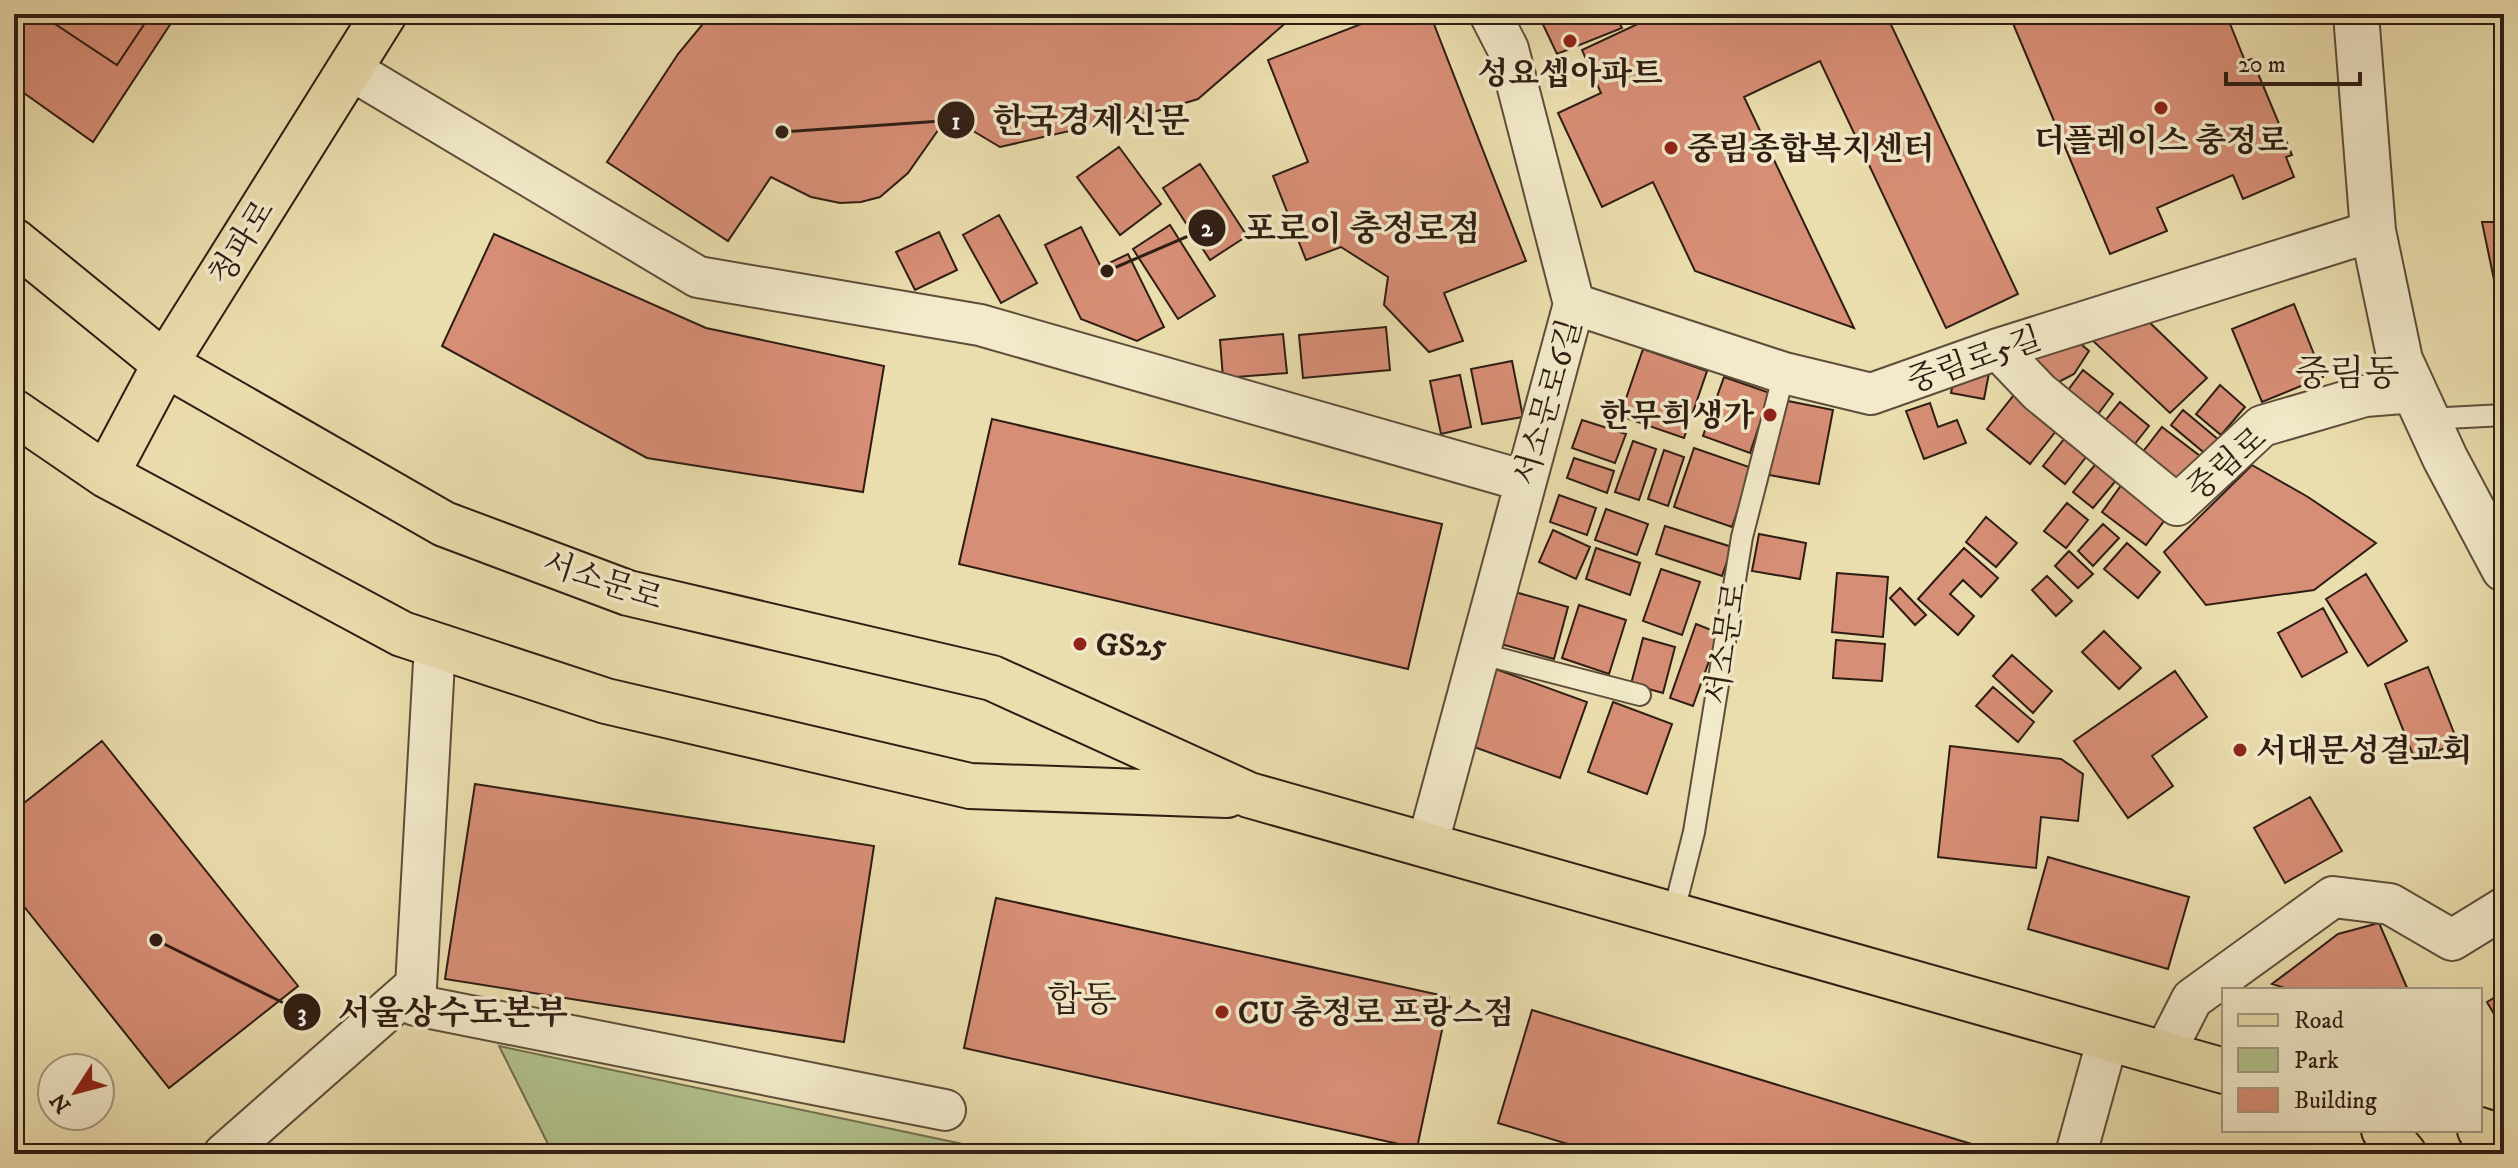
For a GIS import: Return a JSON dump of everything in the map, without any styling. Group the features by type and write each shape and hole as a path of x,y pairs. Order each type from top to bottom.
{"main road":[{"name":"청파로","path":"106,475 165,364 384,14"},
{"name":"서소문로","path":"14,241 165,364 444,524 628,593 992,678 1249,795 2222,1070"},
{"name":"서소문로","path":"14,412 106,475 402,634 606,701 970,786 1249,795"},
{"path":"2482,1131 2504,1138"},
{"path":"2386,1132 2404,1154"}],"street":[{"name":"서소문로6길","path":"1427,846 1574,304 1508,49 1490,14"},
{"path":"2356,14 2373,231 2400,360 2445,458 2504,569"},
{"path":"350,69 698,277 980,325 1525,481"},
{"name":"중림로5길","path":"1574,304 1784,373 1871,394 1998,349 2373,231"},
{"name":"중림로","path":"1998,349 2039,392 2177,505 2262,426 2365,396 2421,406"},
{"path":"435,644 415,1005 945,1110"},
{"path":"2164,1054 2192,999 2333,897 2390,904 2452,940 2504,908"},
{"path":"224,1154 416,985"},
{"path":"2076,1154 2108,1038"}],"lane":[{"name":"서소문로","path":"1673,915 1694,832 1742,537 1784,373"},
{"path":"2421,406 2504,415"},
{"path":"1478,653 1640,695"}],"green space":[{"path":"499,1046 1010,1154 553,1154"}],"building":[{"path":"14,14 177,14 93,142 14,86"},
{"path":"40,14 151,14 117,65"},
{"path":"711,14 1296,14 1198,99 1000,147 948,116 908,173 880,197 861,202 840,203 811,197 771,177 728,241 607,162 678,54"},
{"path":"1387,14 1430,14 1526,261 1444,293 1463,341 1429,352 1384,305 1388,277 1341,247 1306,260 1273,176 1308,162 1268,60"},
{"name":"성요셉아파트","path":"1538,14 1615,14 1622,28 1557,54"},
{"name":"중림종합복지센터","path":"1659,14 1886,14 2018,294 1946,328 1820,61 1744,97 1854,328 1695,271 1653,182 1602,207 1558,113 1601,93 1582,50"},
{"name":"더플레이스 충정로","path":"2009,14 2226,14 2245,61 2252,59 2292,155 2286,157 2294,177 2243,199 2233,175 2157,208 2167,231 2110,254"},
{"path":"1119,147 1161,204 1120,235 1077,177"},
{"path":"1200,164 1247,236 1210,260 1163,188"},
{"path":"999,215 1037,283 1001,303 963,235"},
{"path":"2482,222 2504,222 2504,299 2498,299"},
{"path":"1170,225 1215,296 1178,319 1133,249"},
{"path":"1081,227 1101,267 1128,254 1164,327 1137,341 1081,319 1045,245"},
{"path":"939,232 957,270 915,290 896,252"},
{"path":"494,234 706,328 884,366 863,492 647,458 442,346"},
{"path":"2294,304 2323,377 2262,402 2232,329"},
{"path":"2146,319 2207,378 2170,413 2091,339"},
{"path":"1386,327 1390,370 1303,378 1299,335"},
{"path":"2068,333 2089,351 2074,374 2049,387 2012,357"},
{"path":"1283,334 1287,373 1223,378 1220,340"},
{"path":"1643,349 1707,371 1684,438 1620,416"},
{"path":"1512,361 1523,417 1482,424 1471,369"},
{"path":"1990,368 1984,399 1951,393 1955,373"},
{"path":"2083,370 2113,394 2090,425 2060,401"},
{"path":"1460,375 1471,427 1441,434 1430,381"},
{"path":"1724,377 1770,393 1750,453 1703,436"},
{"path":"2220,385 2245,407 2221,435 2196,414"},
{"path":"2017,391 2060,426 2030,464 1987,429"},
{"path":"1783,400 1833,410 1819,484 1769,475"},
{"path":"2120,402 2149,426 2126,455 2097,431"},
{"path":"1930,403 1938,427 1957,420 1966,443 1924,459 1906,411"},
{"path":"2183,410 2220,441 2208,456 2171,425"},
{"path":"992,419 1442,524 1408,669 959,564"},
{"path":"1582,420 1626,434 1615,463 1572,448"},
{"path":"2162,427 2204,459 2177,494 2135,462"},
{"path":"2071,430 2093,448 2065,484 2043,466"},
{"path":"1633,441 1656,449 1639,500 1615,492"},
{"path":"1694,448 1752,468 1732,527 1674,507"},
{"path":"1664,450 1684,457 1668,506 1648,499"},
{"path":"2103,455 2124,471 2093,508 2073,492"},
{"path":"1574,458 1614,471 1607,493 1567,478"},
{"path":"2252,465 2308,497 2376,543 2314,590 2206,605 2164,552"},
{"path":"2125,480 2170,513 2146,545 2102,512"},
{"path":"1559,495 1596,508 1587,535 1550,522"},
{"path":"2067,503 2088,520 2066,548 2044,531"},
{"path":"1606,509 1648,524 1637,555 1595,540"},
{"path":"1986,517 2017,543 1996,567 1966,542"},
{"path":"2103,524 2119,538 2093,566 2078,551"},
{"path":"1665,526 1732,547 1722,576 1656,554"},
{"path":"1553,530 1590,547 1576,579 1539,562"},
{"path":"1759,534 1806,543 1800,579 1752,571"},
{"path":"2127,543 2160,572 2138,598 2104,569"},
{"path":"1596,548 1640,563 1630,595 1586,579"},
{"path":"1964,548 1998,578 1981,597 1963,580 1950,594 1974,616 1958,635 1918,599"},
{"path":"2069,551 2093,574 2078,588 2055,566"},
{"path":"1661,569 1700,582 1682,635 1643,621"},
{"path":"1837,573 1888,577 1883,637 1832,632"},
{"path":"2366,574 2407,641 2368,666 2326,599"},
{"path":"2047,576 2072,601 2056,616 2032,590"},
{"path":"1900,588 1926,615 1915,625 1890,598"},
{"path":"1515,592 1568,607 1554,659 1501,644"},
{"path":"1579,605 1626,620 1609,674 1562,658"},
{"path":"2323,608 2347,652 2302,677 2278,633"},
{"path":"1696,624 1719,633 1693,706 1670,698"},
{"path":"2104,631 2141,668 2119,689 2082,652"},
{"path":"1643,638 1675,647 1663,693 1631,684"},
{"path":"1836,640 1885,644 1882,681 1833,678"},
{"path":"2012,655 2052,691 2033,713 1993,676"},
{"path":"1490,667 1587,702 1560,778 1463,743"},
{"path":"2428,667 2458,743 2415,760 2385,684"},
{"path":"2175,671 2207,717 2152,756 2173,786 2128,818 2074,741"},
{"path":"1993,687 2034,722 2018,742 1976,706"},
{"path":"1613,702 1672,724 1647,794 1588,772"},
{"path":"102,741 298,986 169,1088 14,894 14,811"},
{"path":"1950,746 2061,759 2083,774 2078,821 2041,817 2036,868 1938,857"},
{"path":"475,784 874,846 844,1042 445,979"},
{"path":"2310,797 2342,851 2285,883 2254,828"},
{"path":"2048,857 2189,897 2168,969 2028,929"},
{"path":"996,898 1449,997 1417,1148 964,1048"},
{"path":"2379,923 2407,988 2285,988 2272,984 2338,934"},
{"path":"2504,992 2504,1031 2487,1002"},
{"path":"1532,1010 1988,1149 1987,1154 1601,1154 1498,1123"}],"place":[{"name":"성요셉아파트","path":"1570,41"},
{"name":"더플레이스 충정로","path":"2161,108"},
{"name":"한국경제신문","path":"782,132"},
{"name":"중림종합복지센터","path":"1671,148"},
{"name":"포로이 충정로점","path":"1107,271"},
{"name":"한무희생가","path":"1770,415"},
{"name":"GS25","path":"1080,644"},
{"name":"서대문성결교회","path":"2240,750"},
{"name":"서울상수도본부","path":"156,940"},
{"name":"CU 충정로 프랑스점","path":"1222,1012"}],"district":[{"name":"중림동","path":"2347,372"},
{"name":"합동","path":"1082,998"}]}
